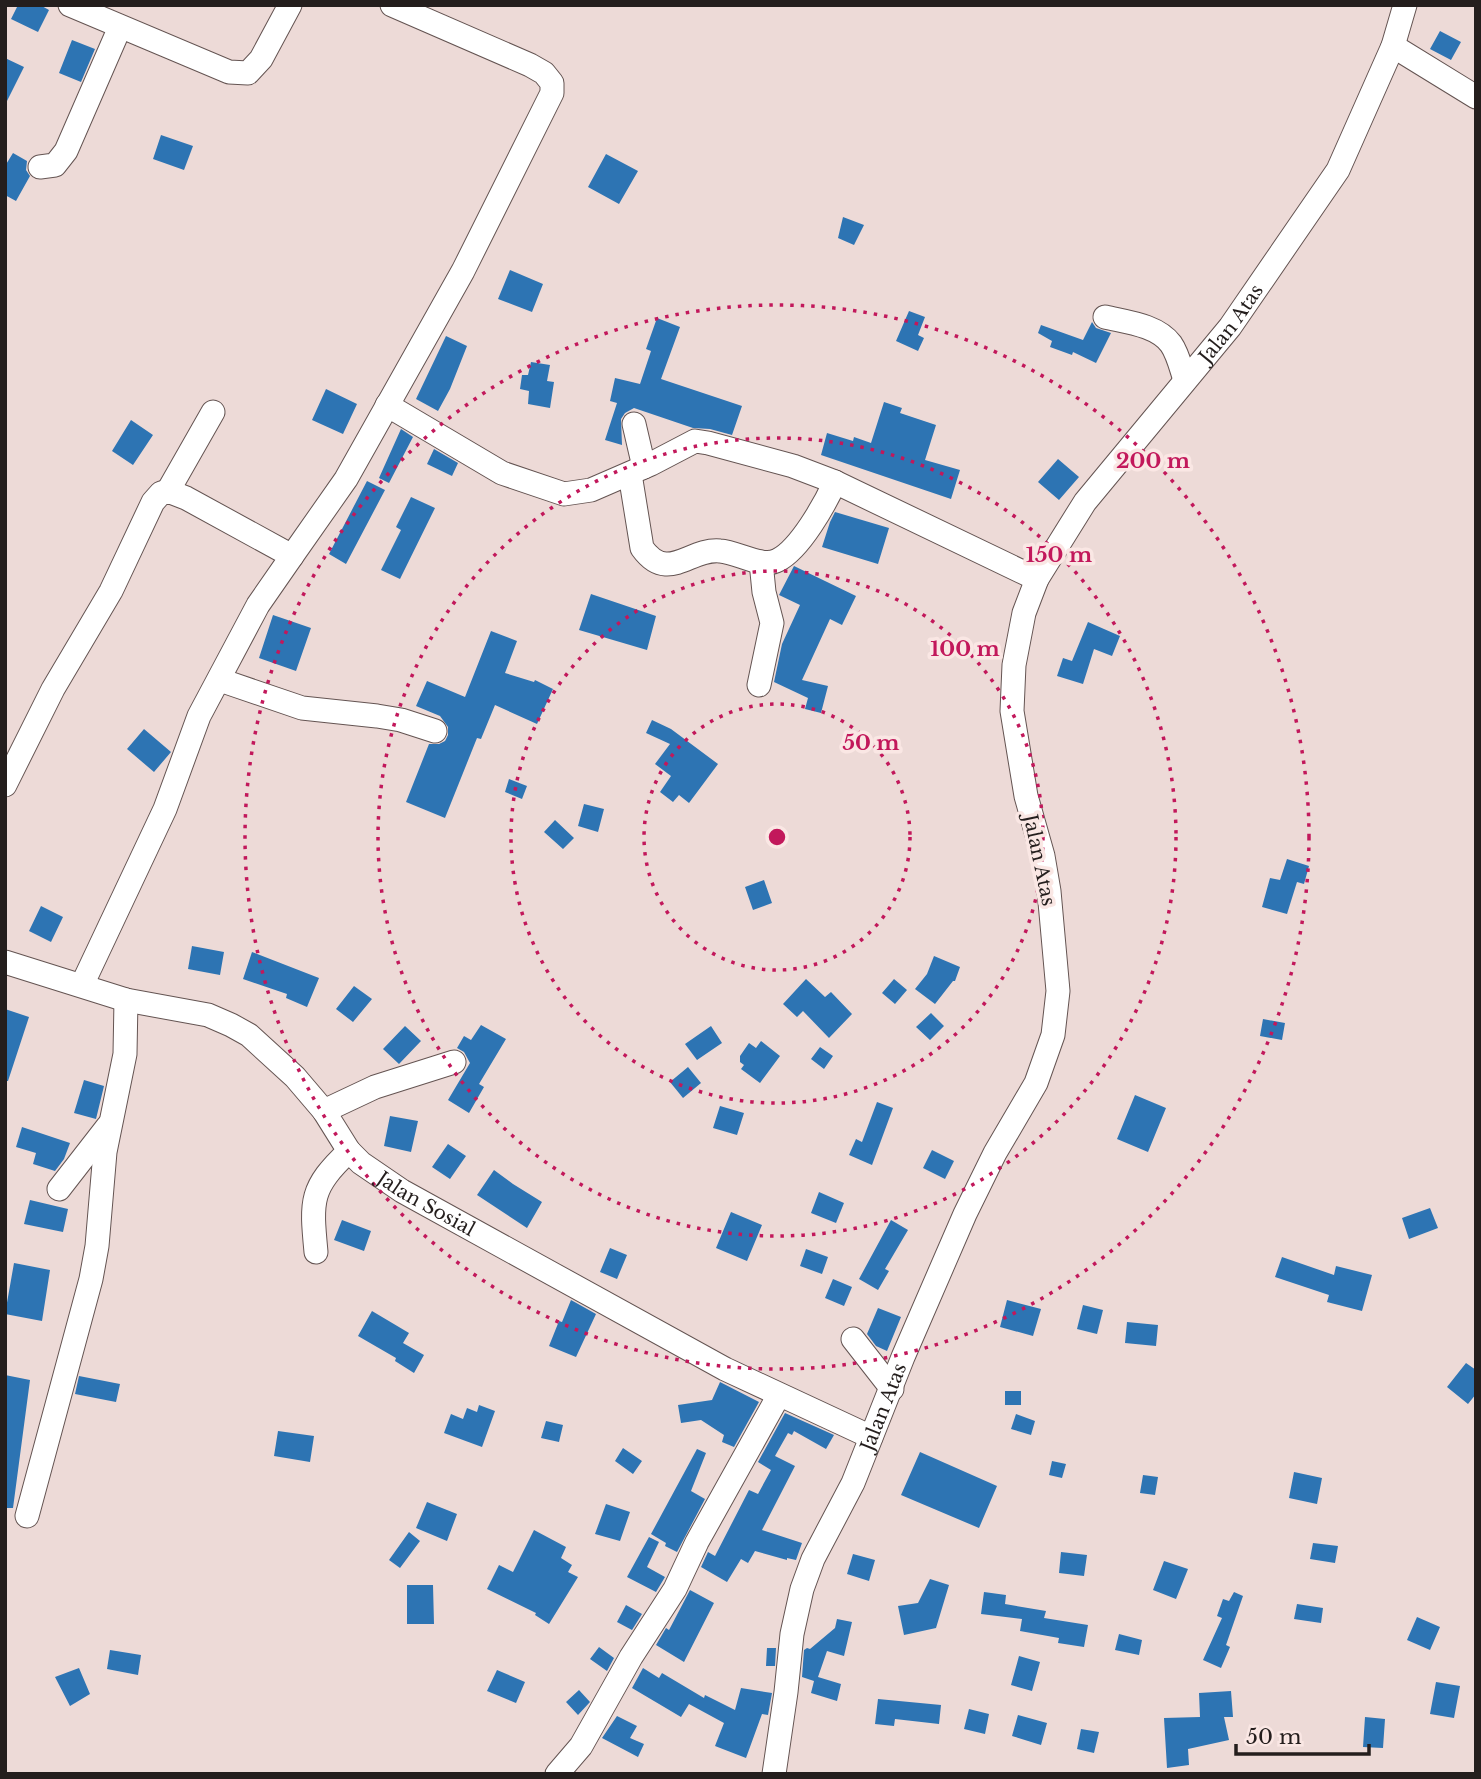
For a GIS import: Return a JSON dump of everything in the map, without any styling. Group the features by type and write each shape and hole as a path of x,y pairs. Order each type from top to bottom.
{"street":[{"path":"70,5 229,72 248,73 261,59 290,5"},
{"path":"82,985 165,808 199,716 258,605 346,479 463,271 552,93 552,83 544,73 530,65 392,5"},
{"name":"Jalan Atas","path":"774,1774 792,1634 802,1589 813,1559 853,1483 931,1289 984,1175 1036,1083 1053,1035 1058,991 1049,891 1043,856 1026,796 1012,711 1011,688 1024,613 1037,579 1085,502 1230,327 1338,170 1393,46 1405,5"},
{"path":"40,167 55,165 66,151 120,27"},
{"path":"1393,46 1476,97"},
{"path":"1105,317 1158,332 1170,342 1185,380"},
{"path":"387,405 476,460 518,479 564,494 591,490 637,471 695,441 708,443 775,461 835,482 1037,579"},
{"path":"168,491 213,412"},
{"path":"634,424 642,548 655,561 663,564 674,564 698,555 720,551 761,562 778,561 797,543 824,506 835,482"},
{"path":"5,785 53,689 111,592 153,502 161,493 168,491 214,513 292,556"},
{"path":"759,685 772,623 764,592 761,562"},
{"path":"220,680 302,708 401,720 435,732"},
{"name":"Jalan Sosial","path":"5,962 126,1000 208,1015 231,1025 249,1035 295,1077 324,1111 349,1151 361,1163 402,1191 725,1369 871,1437"},
{"path":"27,1516 91,1279 97,1246 105,1152 125,1054 126,1000"},
{"path":"324,1111 375,1087 454,1062"},
{"path":"59,1189 110,1124"},
{"path":"316,1252 312,1214 314,1194 325,1176 349,1151"},
{"path":"853,1339 892,1389"},
{"path":"557,1774 581,1746 631,1657 675,1589 697,1542 779,1395"}],"building":[{"path":"18,5 40,5 49,10 38,32 11,19"},
{"path":"1440,31 1461,42 1451,60 1430,49"},
{"path":"72,40 95,49 81,82 59,73"},
{"path":"5,58 24,67 5,105"},
{"path":"161,135 193,146 184,170 153,159"},
{"path":"13,153 27,161 26,170 30,176 16,201 5,195 5,166"},
{"path":"606,154 638,171 619,204 588,187"},
{"path":"843,217 864,225 854,245 838,238"},
{"path":"510,270 543,284 532,312 498,299"},
{"path":"909,311 925,317 918,335 924,338 918,351 896,341"},
{"path":"657,318 680,327 661,379 742,406 732,435 693,428 634,408 621,419 622,445 605,440 617,403 610,401 615,378 640,384 651,351 646,349"},
{"path":"1092,322 1096,328 1111,333 1096,363 1073,352 1072,355 1050,347 1052,341 1038,333 1041,325 1083,340"},
{"path":"446,336 467,346 438,411 416,399"},
{"path":"531,362 550,365 547,381 554,382 550,408 528,404 529,391 520,389 522,375 528,375"},
{"path":"326,389 357,404 343,434 312,420"},
{"path":"884,402 902,408 900,413 936,425 925,460 960,470 951,499 821,455 827,433 871,443"},
{"path":"131,420 153,435 133,465 112,451"},
{"path":"401,429 413,437 389,483 379,478"},
{"path":"434,449 458,463 452,476 427,464"},
{"path":"1058,459 1079,477 1059,500 1038,482"},
{"path":"367,481 385,490 346,564 329,554"},
{"path":"411,497 435,508 400,579 381,570 401,530 396,527"},
{"path":"835,512 889,528 878,564 822,547"},
{"path":"794,566 856,596 842,625 830,619 802,680 828,686 821,713 805,709 808,698 774,682 782,644 800,605 779,595"},
{"path":"591,594 656,616 647,650 579,630"},
{"path":"273,615 311,628 296,671 259,658"},
{"path":"1088,622 1120,636 1112,656 1094,649 1083,684 1057,676 1063,658 1072,661"},
{"path":"491,631 517,641 505,673 534,682 535,680 553,689 537,724 495,705 481,739 477,738 445,818 406,802 429,744 439,744 445,741 448,735 448,727 440,716 416,706 427,681 465,697"},
{"path":"652,720 671,729 718,764 689,803 679,795 673,802 660,792 671,776 655,764 670,744 646,733"},
{"path":"144,729 171,752 154,772 127,749"},
{"path":"509,779 527,786 522,799 505,792"},
{"path":"584,804 604,809 598,832 578,826"},
{"path":"555,820 574,838 563,849 544,832"},
{"path":"1287,859 1309,866 1304,884 1297,882 1287,914 1262,907 1270,878 1280,880"},
{"path":"764,880 772,903 753,910 745,887"},
{"path":"41,906 63,917 51,942 29,931"},
{"path":"192,946 224,952 220,975 188,969"},
{"path":"252,952 319,978 307,1007 286,998 287,994 243,979"},
{"path":"934,956 960,967 955,981 935,1004 915,989 927,974"},
{"path":"806,979 825,997 831,992 852,1014 829,1038 803,1011 797,1017 783,1004"},
{"path":"894,979 907,990 895,1004 882,993"},
{"path":"354,986 372,999 353,1022 336,1009"},
{"path":"5,1009 29,1017 8,1081 5,1081"},
{"path":"931,1013 944,1026 930,1040 916,1027"},
{"path":"1263,1019 1285,1023 1282,1040 1260,1036"},
{"path":"481,1025 506,1039 479,1084 484,1087 469,1113 448,1100 470,1063 464,1052 457,1048 464,1036 471,1040"},
{"path":"405,1026 421,1041 399,1064 383,1049"},
{"path":"711,1026 722,1043 697,1060 685,1044"},
{"path":"761,1041 780,1056 760,1083 741,1069 744,1065 740,1062 740,1056 749,1043 756,1048"},
{"path":"820,1047 833,1056 824,1069 811,1059"},
{"path":"688,1067 701,1083 683,1098 670,1082"},
{"path":"84,1080 104,1086 96,1119 74,1113"},
{"path":"1135,1095 1166,1108 1148,1152 1117,1139"},
{"path":"877,1102 893,1108 872,1165 849,1155 856,1139 862,1142"},
{"path":"720,1106 744,1113 737,1135 713,1128"},
{"path":"390,1116 418,1121 411,1152 384,1146"},
{"path":"22,1127 70,1143 64,1159 55,1171 33,1164 36,1153 16,1147"},
{"path":"448,1144 466,1156 450,1179 432,1167"},
{"path":"932,1150 954,1161 945,1179 923,1168"},
{"path":"494,1170 542,1202 527,1228 477,1195"},
{"path":"819,1192 844,1203 836,1223 811,1213"},
{"path":"30,1200 68,1209 63,1232 24,1224"},
{"path":"1430,1208 1438,1228 1409,1239 1402,1218"},
{"path":"731,1212 762,1225 747,1261 716,1248"},
{"path":"342,1220 371,1231 364,1251 334,1240"},
{"path":"891,1220 908,1230 885,1269 889,1271 878,1290 859,1279"},
{"path":"610,1248 627,1255 617,1279 600,1272"},
{"path":"806,1249 828,1257 822,1274 800,1266"},
{"path":"1282,1257 1334,1275 1336,1266 1372,1275 1362,1311 1327,1302 1329,1295 1275,1277"},
{"path":"14,1263 50,1270 42,1321 5,1314"},
{"path":"833,1279 852,1287 844,1306 825,1298"},
{"path":"571,1300 596,1314 576,1357 549,1346"},
{"path":"1007,1300 1041,1309 1033,1336 1000,1327"},
{"path":"1083,1305 1103,1310 1097,1334 1077,1329"},
{"path":"878,1308 901,1317 887,1351 876,1346 867,1334"},
{"path":"372,1311 409,1333 403,1343 424,1355 414,1373 395,1361 396,1358 358,1336"},
{"path":"1127,1322 1158,1325 1156,1346 1125,1343"},
{"path":"1466,1363 1476,1370 1476,1394 1468,1404 1447,1387"},
{"path":"5,1375 30,1380 13,1508 5,1508"},
{"path":"79,1376 120,1384 116,1402 75,1394"},
{"path":"720,1382 759,1402 734,1447 722,1442 724,1435 701,1420 681,1423 678,1405 712,1400"},
{"path":"1005,1391 1021,1391 1021,1405 1005,1405"},
{"path":"479,1405 495,1411 482,1447 444,1433 451,1414 463,1419 467,1408 477,1412"},
{"path":"785,1413 834,1435 826,1449 794,1431 792,1435 788,1433 775,1456 795,1466 762,1530 802,1543 796,1560 755,1551 748,1563 741,1559 727,1582 701,1567 708,1552 715,1556 749,1490 758,1494 771,1470 758,1462"},
{"path":"1016,1414 1035,1421 1031,1435 1011,1429"},
{"path":"546,1421 563,1425 559,1442 541,1438"},
{"path":"278,1431 314,1436 310,1462 274,1456"},
{"path":"623,1448 642,1461 633,1474 615,1461"},
{"path":"697,1449 706,1453 691,1491 705,1499 677,1552 651,1534"},
{"path":"920,1452 997,1486 979,1528 901,1495"},
{"path":"1052,1461 1066,1464 1062,1478 1049,1475"},
{"path":"1294,1472 1322,1478 1317,1504 1289,1498"},
{"path":"1143,1475 1158,1477 1155,1495 1140,1493"},
{"path":"427,1502 457,1514 447,1541 416,1528"},
{"path":"606,1504 630,1512 620,1541 595,1534"},
{"path":"534,1530 566,1547 561,1558 572,1565 568,1572 578,1577 549,1624 535,1615 536,1613 487,1589 499,1565 513,1572"},
{"path":"409,1532 420,1541 400,1568 389,1560"},
{"path":"649,1537 659,1542 647,1567 665,1577 656,1592 627,1577"},
{"path":"1313,1543 1338,1546 1335,1563 1310,1559"},
{"path":"1061,1552 1087,1555 1084,1576 1059,1573"},
{"path":"853,1554 875,1560 869,1581 847,1574"},
{"path":"1164,1561 1188,1569 1176,1599 1153,1590"},
{"path":"930,1579 949,1585 936,1628 904,1635 898,1606 918,1603"},
{"path":"407,1585 433,1585 434,1624 407,1624"},
{"path":"690,1590 714,1603 684,1662 656,1645 666,1628 669,1630"},
{"path":"984,1592 1006,1595 1005,1604 1046,1611 1044,1618 1088,1625 1084,1647 1058,1643 1059,1638 1020,1631 1022,1619 981,1614"},
{"path":"1234,1592 1243,1596 1226,1645 1230,1647 1221,1668 1203,1660 1222,1618 1217,1616 1223,1599 1229,1601"},
{"path":"1297,1604 1323,1608 1321,1623 1294,1619"},
{"path":"626,1605 642,1614 632,1630 617,1622"},
{"path":"1417,1617 1440,1627 1430,1650 1407,1640"},
{"path":"837,1619 852,1622 844,1656 827,1651 818,1677 841,1684 837,1701 811,1693 814,1681 802,1677 804,1650 810,1649 835,1628"},
{"path":"1119,1634 1142,1640 1139,1655 1115,1650"},
{"path":"599,1647 614,1658 607,1671 590,1659"},
{"path":"767,1648 776,1648 775,1666 766,1666"},
{"path":"110,1650 141,1655 138,1675 107,1669"},
{"path":"1019,1656 1040,1662 1032,1691 1011,1685"},
{"path":"79,1668 90,1694 70,1706 55,1677"},
{"path":"643,1668 659,1678 662,1673 704,1698 705,1695 735,1710 741,1688 772,1693 768,1715 762,1714 746,1758 715,1746 724,1723 689,1704 681,1717 632,1688"},
{"path":"497,1670 525,1682 516,1703 487,1691"},
{"path":"1436,1682 1460,1686 1454,1718 1430,1714"},
{"path":"579,1690 590,1702 578,1715 566,1702"},
{"path":"1231,1691 1233,1717 1224,1717 1229,1740 1188,1749 1189,1765 1167,1768 1164,1718 1200,1717 1199,1693"},
{"path":"878,1699 941,1705 939,1724 895,1719 894,1726 875,1724"},
{"path":"969,1709 989,1714 985,1734 964,1729"},
{"path":"1018,1715 1047,1723 1041,1745 1012,1736"},
{"path":"617,1716 637,1726 630,1738 644,1744 638,1757 602,1738"},
{"path":"1365,1717 1385,1719 1383,1748 1363,1747"},
{"path":"1081,1729 1099,1732 1094,1753 1077,1749"}]}
